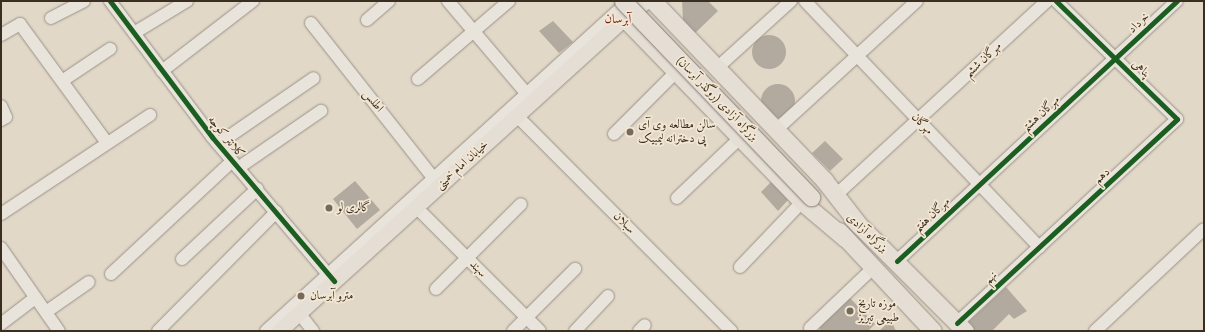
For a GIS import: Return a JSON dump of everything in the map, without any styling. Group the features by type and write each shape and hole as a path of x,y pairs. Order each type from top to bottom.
{"highway":[{"name":"بزرگراه آزادی (روگذر آبرسان)","path":"637,1 810,196"},
{"path":"653,1 836,195 859,225"},
{"name":"بزرگراه آزادی (روگذر آبرسان)","path":"623,9 810,196"},
{"path":"623,9 676,72 740,138 810,196"},
{"path":"705,102 704,92 710,81 722,74"},
{"name":"بزرگراه آزادی","path":"810,196 859,225 897,261 961,327"},
{"name":"بزرگراه آزادی","path":"810,196 846,239 933,331"}],"main road":[{"name":"خیابان امام خمینی","path":"279,331 299,313 332,278 416,206 437,182 516,115 530,97 623,9 646,1"}],"street":[{"path":"51,18 84,1"},
{"name":"کلانتر کوچه","path":"110,1 218,144 332,278"},
{"path":"134,33 187,1"},
{"path":"162,71 253,1"},
{"path":"367,20 389,1"},
{"path":"448,1 530,97"},
{"path":"418,79 509,1"},
{"path":"266,331 332,278 530,97 629,1"},
{"path":"722,74 791,1"},
{"name":"مهرگان","path":"805,1 1039,247"},
{"path":"776,130 917,1"},
{"name":"مهرگان ششم","path":"836,195 1048,1"},
{"name":"پناهی","path":"1056,1 1177,119"},
{"name":"خرداد","path":"1115,59 1177,1"},
{"name":"اطلس","path":"311,23 437,182"},
{"path":"1,35 20,24 107,143"},
{"path":"62,81 110,49"},
{"name":"مهرگان هشتم","path":"980,184 1115,59"},
{"path":"614,134 676,72"},
{"path":"218,144 314,78"},
{"path":"1,106 6,117 1,120"},
{"path":"111,274 235,165 321,111"},
{"path":"1,214 150,115"},
{"name":"سبلان","path":"516,115 731,331"},
{"name":"دهم","path":"1039,247 1177,119"},
{"path":"677,198 740,138"},
{"name":"مهرگان هفتم","path":"897,261 980,184"},
{"path":"182,260 257,189"},
{"path":"740,268 810,196"},
{"path":"436,290 521,204"},
{"name":"سهند","path":"416,206 540,331"},
{"path":"158,331 276,212"},
{"path":"1095,331 1204,229"},
{"name":"نهم","path":"961,327 1039,247"},
{"path":"1,248 59,331"},
{"path":"810,328 873,268"},
{"path":"513,331 575,269"},
{"path":"46,312 89,282"},
{"path":"575,331 608,296"},
{"path":"1,324 35,298"},
{"path":"299,313 313,331"}],"building":[{"path":"682,1 708,1 718,11 691,37 683,20"},
{"path":"553,21 573,42 559,53 539,31"},
{"path":"766,35 772,35 776,36 783,42 786,52 785,59 779,66 772,69 766,69 762,68 755,62 752,55 752,49 753,45 759,38"},
{"path":"778,84 784,85 790,89 794,95 794,107 790,113 784,117 778,118 772,117 766,113 762,107 761,101 762,95 766,89 772,85"},
{"path":"825,141 843,159 830,171 812,153"},
{"path":"355,181 380,210 357,229 333,199"},
{"path":"771,182 788,200 778,211 761,192"},
{"path":"1006,287 1027,311 1014,319 1009,314 992,331 972,331 966,324"},
{"name":"موزه تاریخ طبیعی تبریز","path":"850,298 875,324 868,331 821,331 819,328"},
{"path":"891,320 896,331 879,331"}],"cycle path":[{"path":"110,1 212,137 334,281"},
{"path":"957,323 1177,119 1056,1"},
{"path":"897,261 1177,1"}],"place":[{"name":"سالن مطالعه وی آی پی دخترانه لیمبیک","path":"630,132"},
{"name":"گالری لو","path":"329,208"},
{"name":"مترو آبرسان","path":"301,296"},
{"name":"موزه تاریخ طبیعی تبریز","path":"850,311"}],"district":[{"name":"آبرسان","path":"618,19"}]}
